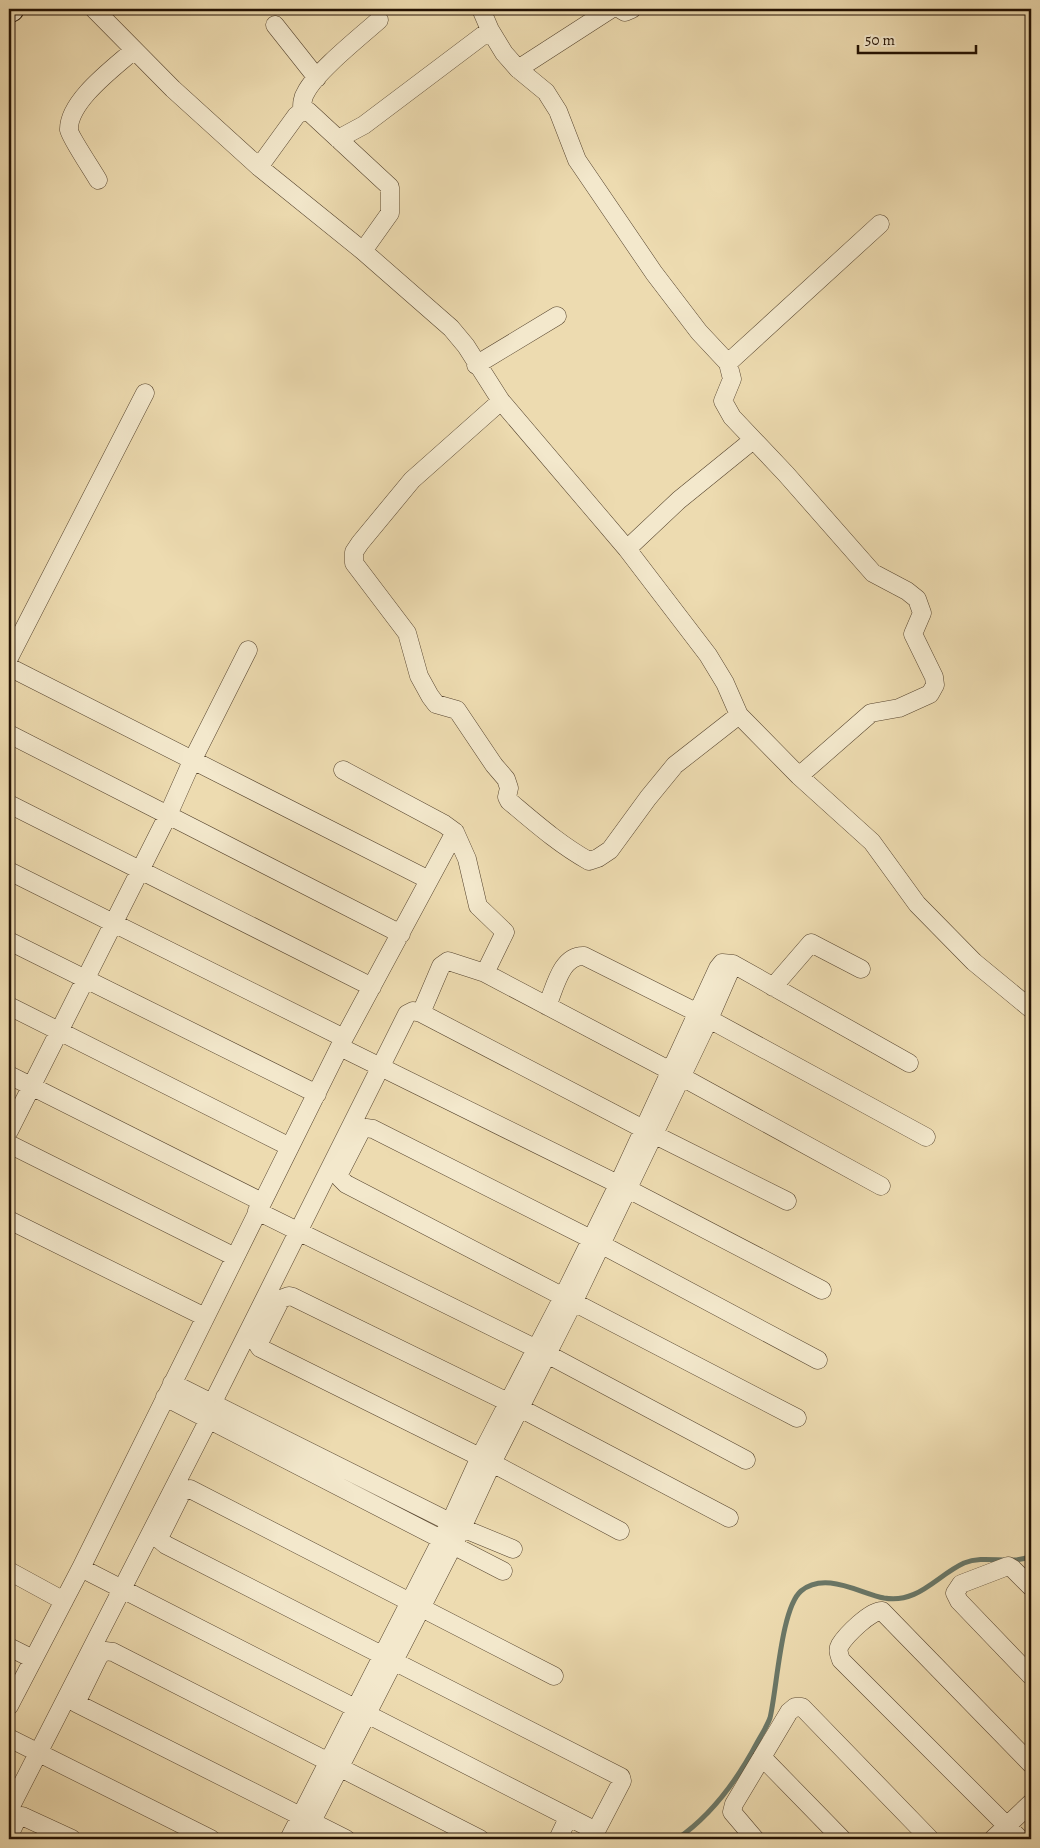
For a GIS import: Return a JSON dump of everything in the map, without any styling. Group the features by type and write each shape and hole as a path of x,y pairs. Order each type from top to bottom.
{"street":[{"path":"94,9 173,89 259,167 363,251 451,328 466,346 476,365 501,401 627,549 708,655 725,683 740,715 799,776 872,842 917,904 974,962 1031,1009"},
{"path":"481,9 490,30 504,53 546,92 558,111 577,160 663,287 699,332 728,363 732,379 723,401 732,417 786,474 872,573 907,591 917,599 922,613 913,634 935,681 933,690 926,697 899,708 872,713 799,776"},
{"path":"518,68 611,9"},
{"path":"620,9 625,12 632,9"},
{"path":"259,167 302,111 302,101 306,91 317,78 379,20"},
{"path":"275,25 317,78"},
{"path":"338,139 364,125 490,30"},
{"path":"98,180 69,131 71,118 95,84 134,50"},
{"path":"302,111 308,111 390,187 390,213 363,251"},
{"path":"728,363 880,224"},
{"path":"476,365 557,316"},
{"path":"9,658 145,393"},
{"path":"501,401 412,480 360,543 354,552 354,563 406,633 419,676 430,696 436,704 457,710 494,765 506,779 509,788 507,797 509,801 536,824 579,855 589,861 598,858 610,850 675,765 740,715"},
{"path":"627,549 679,500 753,440"},
{"path":"9,1131 141,870 192,761 248,650"},
{"path":"9,667 429,880"},
{"path":"9,734 400,934"},
{"path":"343,770 444,824 455,832 467,859 478,906 504,932 485,973"},
{"path":"9,804 372,987"},
{"path":"9,1706 81,1568 342,1043 455,832"},
{"path":"9,871 114,923 342,1043 381,1067 623,1187 822,1290"},
{"path":"9,942 316,1094"},
{"path":"773,987 811,943 861,969"},
{"path":"547,1006 567,961 575,956 584,956 704,1016 926,1137"},
{"path":"421,1013 441,966 448,961 485,973 676,1074 881,1186"},
{"path":"289,1839 306,1819 334,1765 448,1542 486,1460 569,1298 704,1016 718,968 722,963 733,964 910,1064"},
{"path":"9,1006 290,1147"},
{"path":"71,1701 120,1588 407,1014 412,1011 421,1013 787,1201"},
{"path":"9,1075 260,1207 298,1231 541,1352 746,1460"},
{"path":"797,1418 569,1298 346,1184 340,1178 340,1172 361,1131 366,1128 373,1129 596,1242 818,1360"},
{"path":"9,1144 235,1257"},
{"path":"9,1220 205,1317"},
{"path":"620,1531 486,1460 260,1348 258,1344 278,1303 281,1299 289,1296 514,1406 729,1518"},
{"path":"168,1390 456,1526 513,1549"},
{"path":"210,1411 502,1571"},
{"path":"81,1568 596,1831 622,1781 621,1777 162,1543 160,1540 161,1534 182,1492 190,1489 554,1676"},
{"path":"1031,1587 1008,1566 961,1584 954,1593 959,1601 1031,1676"},
{"path":"9,1572 64,1600"},
{"path":"1020,1839 841,1660 838,1653 840,1644 870,1614 882,1611 1031,1764"},
{"path":"9,1647 33,1659"},
{"path":"9,1810 38,1752 99,1656 108,1651 480,1839"},
{"path":"71,1701 346,1839"},
{"path":"755,1839 732,1812 734,1804 789,1712 795,1707 802,1707 930,1839"},
{"path":"9,1738 211,1839"},
{"path":"762,1757 842,1839"},
{"path":"993,1839 1031,1803"},
{"path":"9,1836 16,1821 22,1816 72,1839"},
{"path":"558,1839 568,1818"},
{"path":"303,1839 306,1819"}],"waterway":[{"path":"677,1839 702,1819 723,1795 742,1769 767,1724 773,1705 784,1631 794,1600 801,1591 810,1585 831,1583 884,1598 896,1599 917,1593 964,1563 981,1560 1015,1560 1031,1556"}]}
